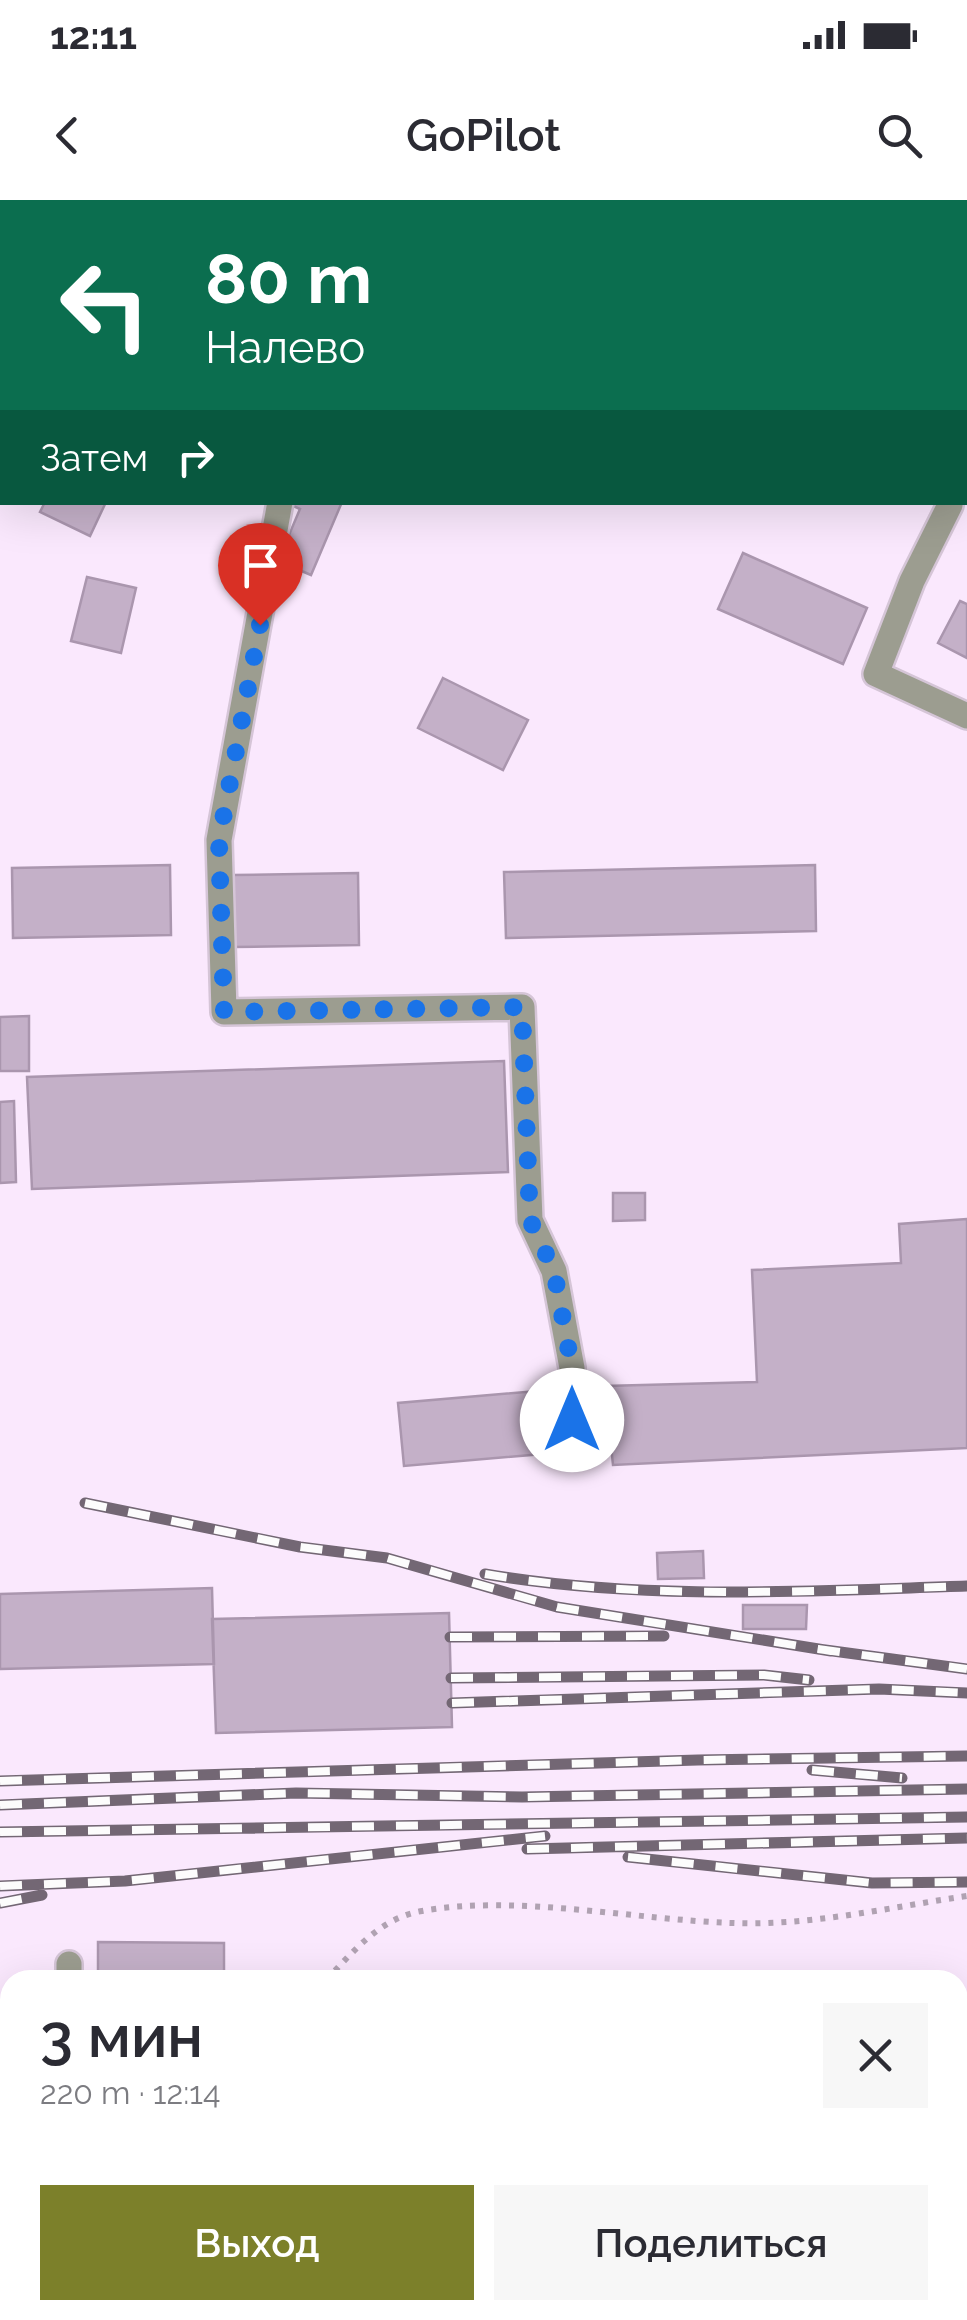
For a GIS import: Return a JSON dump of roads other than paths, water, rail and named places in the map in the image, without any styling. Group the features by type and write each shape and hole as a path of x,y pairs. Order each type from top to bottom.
{"lane":[{"path":"279,505 219,840 224,1012 522,1007 530,1220 554,1271 572,1368 572,1420"},
{"path":"954,506 912,581 876,674 967,716"}],"railway":[{"path":"85,1503 300,1547 387,1558 557,1607 831,1651"},
{"path":"485,1574 665,1591 786,1592 967,1586"},
{"path":"450,1637 664,1636"},
{"path":"818,1649 967,1669"},
{"path":"451,1678 764,1675 809,1680"},
{"path":"452,1703 879,1689 967,1693"},
{"path":"0,1781 967,1756"},
{"path":"812,1770 902,1778"},
{"path":"0,1805 296,1793 522,1797 967,1789"},
{"path":"0,1832 967,1817"},
{"path":"0,1886 125,1881 545,1836"},
{"path":"527,1849 967,1838"},
{"path":"628,1857 872,1883 967,1882"},
{"path":"0,1903 42,1895"}]}
